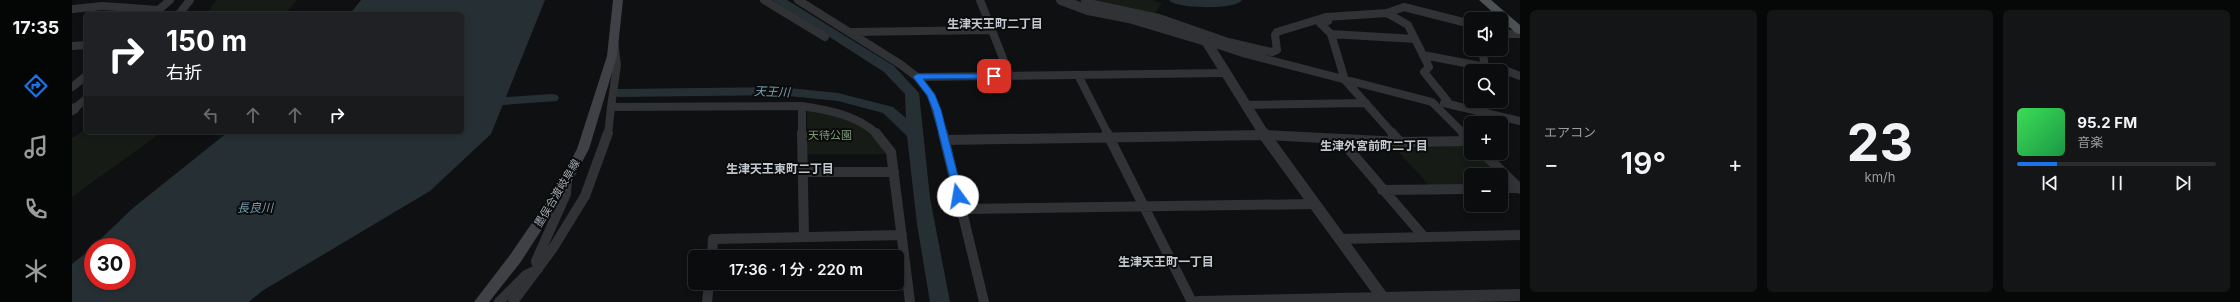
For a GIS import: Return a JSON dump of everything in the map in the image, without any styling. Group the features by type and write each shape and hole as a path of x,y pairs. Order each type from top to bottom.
{"main road":[{"name":"墨俣合渡岐阜線","path":"481,302 515,259 566,180 583,149 612,56 618,0"},
{"path":"1484,0 1517,30"},
{"path":"1490,0 1517,30"}],"street":[{"path":"72,9 103,6 156,12 170,0"},
{"path":"181,12 190,0"},
{"path":"764,0 825,37"},
{"path":"798,0 851,32 917,77 931,95 945,140 984,302"},
{"path":"980,0 1010,76"},
{"path":"1061,0 1088,10 1129,18 1345,80 1432,102 1449,103 1520,121"},
{"path":"1085,0 1093,4 1119,8 1159,18 1270,57 1271,60"},
{"path":"1228,42 1275,52 1277,50 1275,35 1277,32 1314,20 1387,13 1408,7 1464,22"},
{"path":"1387,13 1408,26 1429,67 1424,72 1449,103"},
{"path":"1354,15 1351,18 1319,22 1331,34 1345,80 1400,142"},
{"path":"851,32 991,30"},
{"path":"1331,34 1376,38 1388,36 1414,39"},
{"path":"513,302 538,269 585,196 590,178 609,131 611,107 617,76 618,53 614,41"},
{"path":"1206,41 1264,135 1385,300"},
{"path":"72,46 84,45"},
{"path":"1424,55 1470,64"},
{"path":"917,77 1225,73"},
{"path":"1508,73 1520,76"},
{"path":"1078,75 1192,302"},
{"path":"72,87 84,78"},
{"path":"73,109 84,101"},
{"path":"945,140 1108,136 1264,135 1400,142 1471,141 1432,102"},
{"path":"1245,105 1366,103"},
{"path":"611,107 802,106 849,117 869,127 889,148 894,172 910,302"},
{"path":"802,106 804,237"},
{"path":"1340,139 1382,190 1424,237"},
{"path":"1490,160 1520,189"},
{"path":"804,172 894,172"},
{"path":"538,269 536,261 566,194 566,180"},
{"path":"1382,190 1464,188"},
{"path":"1508,188 1520,189"},
{"path":"961,209 1315,204"},
{"path":"712,250 713,239 902,235"},
{"path":"1340,239 1520,235"},
{"path":"499,302 526,276 538,269"},
{"path":"707,302 708,290"},
{"path":"1198,302 1385,300 1520,295"}],"green space":[{"path":"216,0 297,0 287,12 207,12"},
{"path":"1089,0 1151,0 1162,3 1154,15"},
{"name":"天待公園","path":"807,110 853,122 869,133 888,154 807,154"},
{"path":"84,130 84,134 159,134 72,197 72,138"},
{"path":"1464,143 1464,160 1484,160 1493,168 1464,168 1464,185 1429,185 1391,144"}],"water":[{"name":"長良川","path":"361,0 545,0 491,134 430,191 262,291 249,302 72,302 72,264 84,254 84,290 136,290 136,238 102,238 133,208 226,134 464,134 464,12 352,12"}],"waterway":[{"name":"天王川","path":"778,0 889,69 912,93 913,120 922,198 940,302"},
{"path":"1175,0 1211,4 1236,0"},
{"name":"天王川","path":"618,93 779,91 838,97 888,110 914,134"},
{"name":"天王川","path":"464,104 552,98"}],"district":[{"name":"生津天王町二丁目","path":"995,24"},
{"name":"生津外宮前町二丁目","path":"1374,146"},
{"name":"生津天王東町二丁目","path":"780,169"},
{"name":"生津天王町一丁目","path":"1166,262"}],"route":[{"path":"958,196 937,110 931,95 917,77 994,76"}]}
